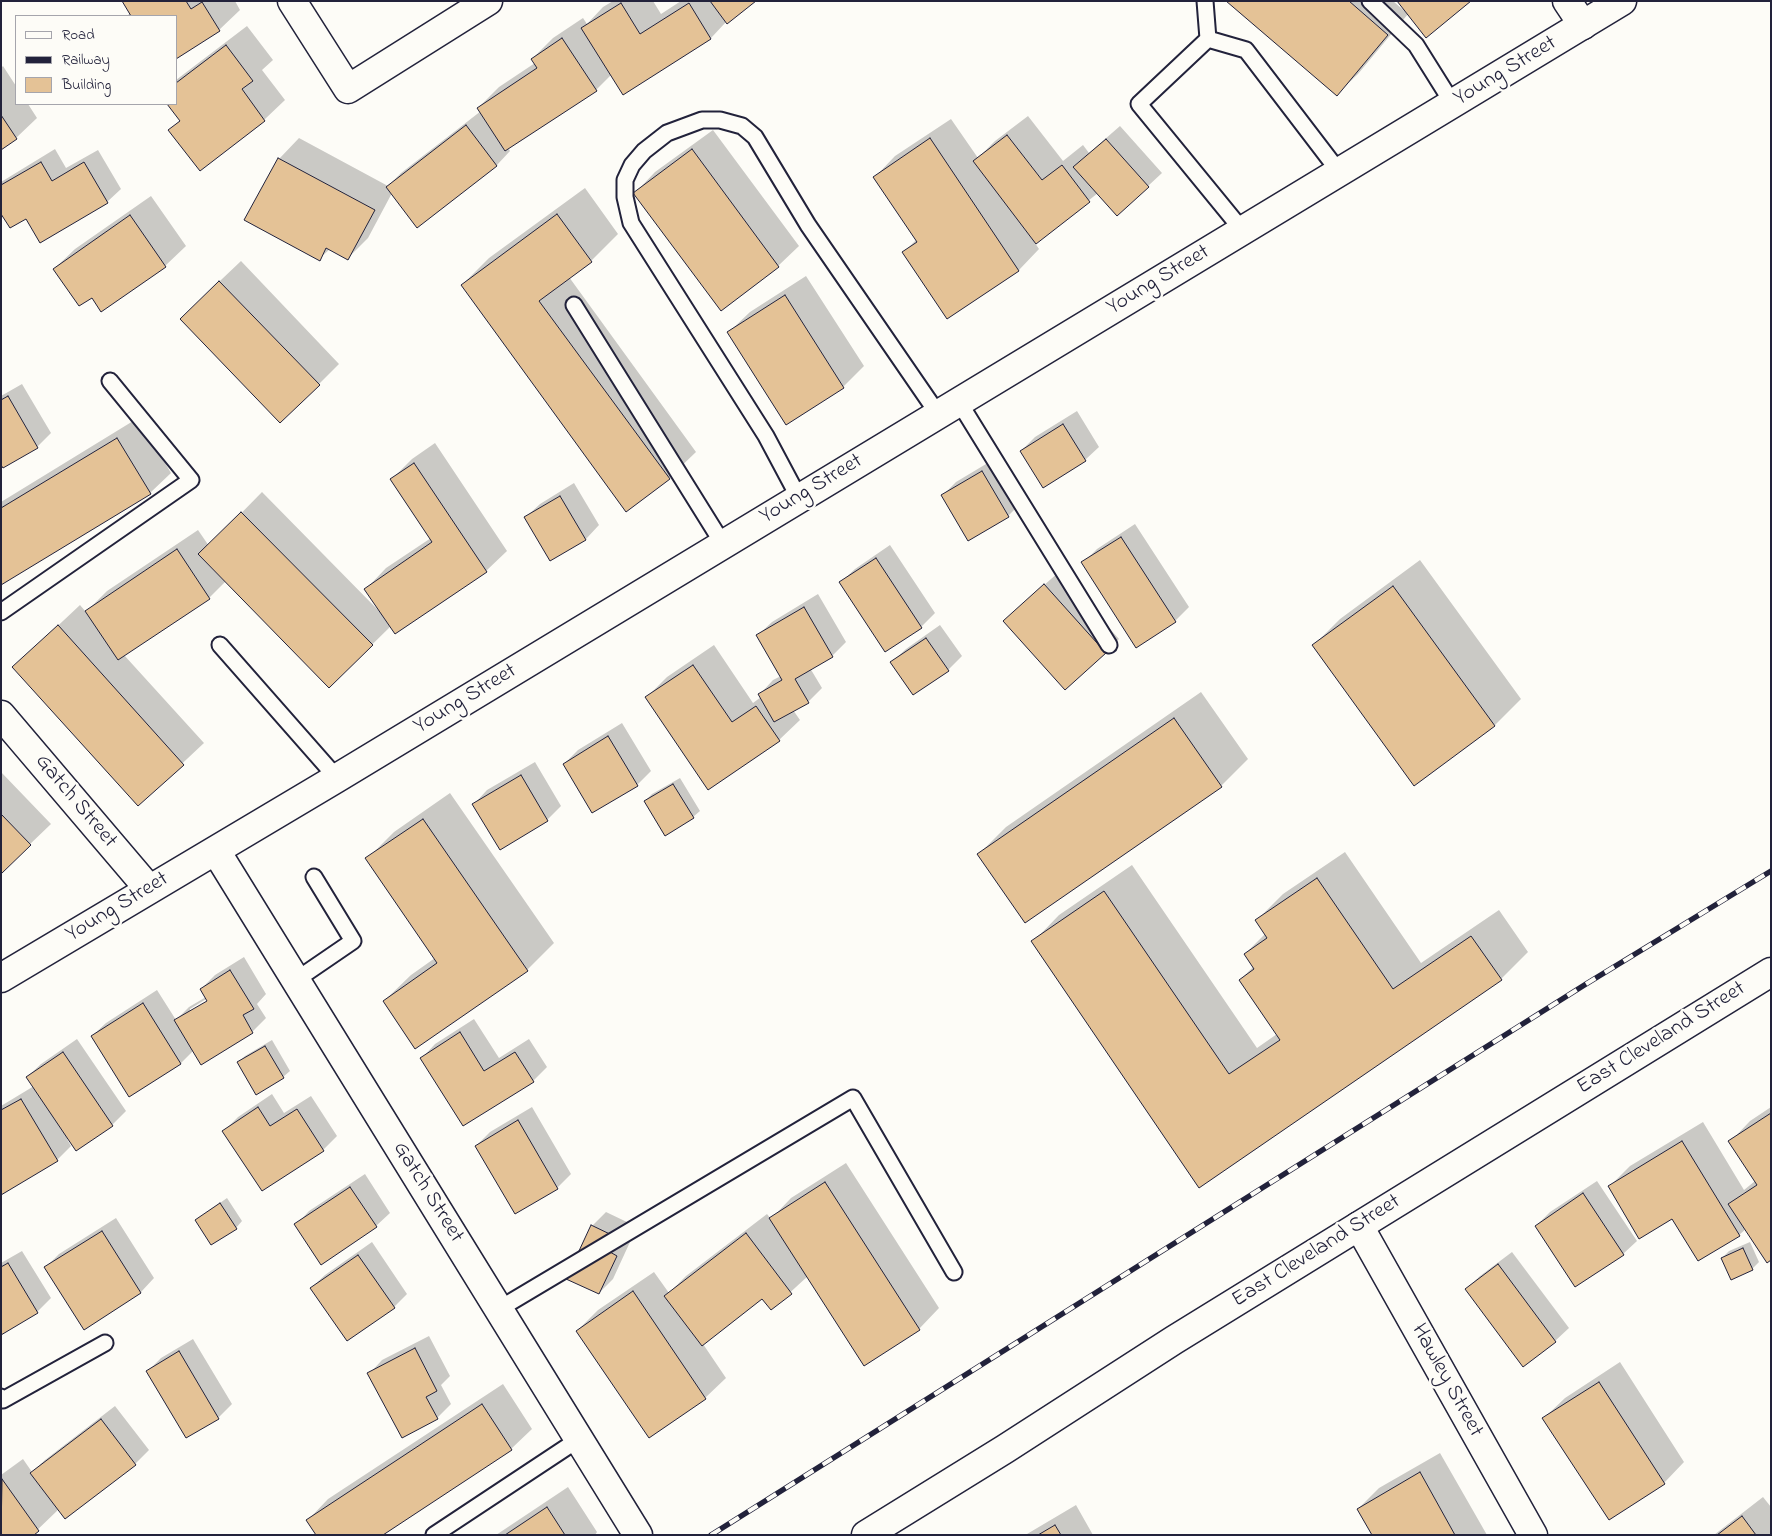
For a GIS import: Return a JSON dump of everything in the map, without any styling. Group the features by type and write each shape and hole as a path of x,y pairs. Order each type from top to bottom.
{"street":[{"path":"292,1 348,89 488,1"},
{"path":"1567,1 1583,25"},
{"name":"Young Street","path":"1,978 216,851 1622,1"},
{"name":"Gatch Street","path":"1,715 149,889"},
{"name":"Gatch Street","path":"216,851 638,1535"},
{"name":"East Cleveland Street","path":"866,1535 1005,1449 1174,1340 1771,972"},
{"name":"Hawley Street","path":"1359,1226 1534,1535"}],"lane":[{"path":"1205,1 1208,39"},
{"path":"1370,1 1416,45 1453,104"},
{"path":"1208,39 1246,50 1340,173"},
{"path":"1208,39 1138,104 1243,231"},
{"path":"799,498 766,436 631,223 625,197 625,180 632,165 644,151 667,133 702,120 720,120 742,126 755,137 808,225 948,408 1109,645"},
{"path":"574,305 723,544"},
{"path":"1,612 191,480 110,381"},
{"path":"220,645 337,778"},
{"path":"296,980 353,941 314,877"},
{"path":"499,1309 853,1098 954,1272"},
{"path":"1,1397 3,1400 105,1343"},
{"path":"434,1535 579,1439"}],"building":[{"path":"122,1 186,1 191,9 202,2 220,31 178,58 178,15 130,15"},
{"path":"710,1 756,1 727,24"},
{"path":"1226,1 1349,1 1388,35 1337,96"},
{"path":"1397,1 1471,1 1426,38"},
{"path":"621,3 640,34 689,3 711,39 623,95 581,28"},
{"path":"562,38 597,91 505,151 477,108 537,68 531,59"},
{"path":"226,45 253,81 242,89 265,121 200,171 168,130 180,121 168,105 178,105 178,81"},
{"path":"1,115 17,139 1,150"},
{"path":"466,125 497,166 417,228 386,187"},
{"path":"1007,135 1042,180 1062,165 1090,202 1036,244 973,161"},
{"path":"930,138 1019,271 947,319 902,252 917,242 873,177"},
{"path":"1106,139 1149,187 1117,216 1073,167"},
{"path":"692,149 779,267 721,311 633,193"},
{"path":"278,158 375,210 348,260 326,248 320,261 244,220"},
{"path":"41,162 52,181 84,162 108,203 40,243 26,219 10,228 1,214 1,185"},
{"path":"557,214 592,262 539,301 670,479 626,512 461,285"},
{"path":"130,215 166,267 101,312 92,298 79,306 53,269"},
{"path":"219,281 320,385 280,423 180,319"},
{"path":"785,295 844,388 786,425 727,332"},
{"path":"8,396 38,448 3,468 1,465 1,400"},
{"path":"1063,424 1086,461 1043,488 1020,451"},
{"path":"117,438 151,494 1,585 1,508"},
{"path":"414,463 487,572 395,634 364,589 432,542 390,479"},
{"path":"982,471 1009,517 968,541 941,495"},
{"path":"560,496 586,540 550,561 524,517"},
{"path":"241,512 373,645 329,688 198,554"},
{"path":"1121,537 1176,622 1136,648 1081,562"},
{"path":"177,549 210,599 118,660 85,611"},
{"path":"876,558 922,628 885,652 839,582"},
{"path":"1044,584 1106,653 1065,690 1003,621"},
{"path":"1393,586 1495,726 1414,786 1312,645"},
{"path":"804,607 833,657 795,679 809,703 774,722 758,694 782,680 756,635"},
{"path":"58,625 184,765 138,806 12,667"},
{"path":"926,638 949,671 913,695 890,662"},
{"path":"693,665 732,722 756,706 780,741 708,790 645,697"},
{"path":"1174,718 1222,787 1025,923 977,854"},
{"path":"608,736 638,786 592,813 563,764"},
{"path":"521,775 548,821 500,850 472,804"},
{"path":"673,784 694,818 665,836 644,801"},
{"path":"1,814 31,845 1,874"},
{"path":"423,819 528,971 415,1049 383,1001 437,963 365,858"},
{"path":"1317,878 1393,989 1471,936 1502,980 1199,1188 1031,941 1104,891 1229,1074 1280,1040 1239,980 1254,969 1244,954 1267,938 1255,920"},
{"path":"230,970 254,1009 243,1015 253,1033 201,1065 174,1020 207,1001 200,989"},
{"path":"143,1003 181,1064 129,1097 91,1036"},
{"path":"460,1032 484,1071 515,1052 534,1082 463,1126 420,1058"},
{"path":"265,1046 284,1078 256,1095 237,1062"},
{"path":"63,1052 113,1126 76,1151 26,1077"},
{"path":"21,1099 58,1161 1,1195 1,1110"},
{"path":"258,1107 270,1126 297,1109 324,1151 262,1191 222,1131"},
{"path":"1771,1113 1771,1260 1767,1263 1728,1204 1757,1185 1728,1141"},
{"path":"518,1120 558,1189 515,1214 475,1146"},
{"path":"1682,1141 1740,1236 1698,1261 1672,1219 1639,1239 1608,1186"},
{"path":"825,1182 920,1330 864,1366 769,1218"},
{"path":"350,1187 377,1227 321,1265 294,1224"},
{"path":"1583,1193 1624,1255 1575,1287 1535,1226"},
{"path":"220,1203 237,1229 211,1245 195,1220"},
{"path":"591,1225 616,1237 610,1252 617,1256 599,1294 566,1279"},
{"path":"102,1231 141,1293 84,1330 44,1267"},
{"path":"746,1233 792,1294 771,1310 762,1299 702,1346 664,1296"},
{"path":"1743,1248 1753,1270 1731,1280 1721,1258"},
{"path":"358,1255 395,1308 347,1341 310,1288"},
{"path":"8,1263 38,1313 1,1335 1,1267"},
{"path":"1498,1264 1556,1342 1523,1367 1465,1289"},
{"path":"633,1291 706,1399 649,1438 576,1331"},
{"path":"415,1348 437,1391 426,1397 438,1419 402,1438 367,1373"},
{"path":"179,1351 219,1419 186,1438 146,1371"},
{"path":"1599,1382 1665,1484 1609,1520 1542,1418"},
{"path":"482,1404 512,1450 383,1535 316,1535 306,1520"},
{"path":"101,1419 136,1465 65,1519 30,1473"},
{"path":"1420,1472 1455,1535 1372,1535 1357,1509"},
{"path":"2,1479 39,1531 34,1535 1,1535"},
{"path":"547,1507 565,1535 505,1535"},
{"path":"1742,1516 1756,1535 1717,1535"},
{"path":"1055,1525 1061,1535 1038,1535"}],"railway":[{"path":"711,1535 1586,984 1771,871"}]}
